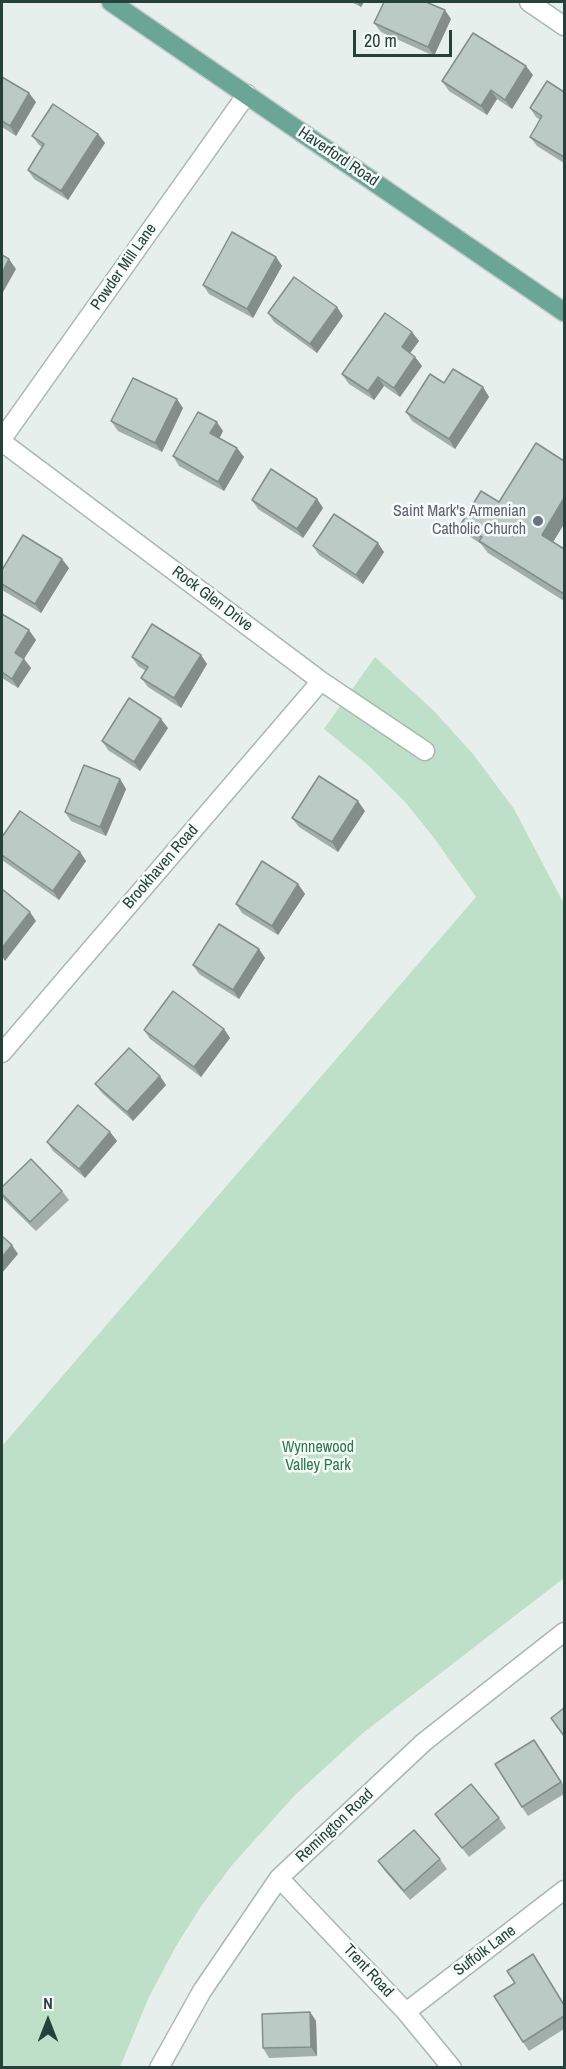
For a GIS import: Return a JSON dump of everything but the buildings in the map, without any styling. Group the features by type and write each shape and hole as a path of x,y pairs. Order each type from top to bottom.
{"main road":[{"name":"Haverford Road","path":"111,2 564,312"}],"street":[{"path":"529,2 564,26"},
{"name":"Powder Mill Lane","path":"2,441 247,94"},
{"name":"Rock Glen Drive","path":"2,441 321,681 425,751"},
{"name":"Brookhaven Road","path":"2,1053 321,681"},
{"name":"Remington Road","path":"159,2067 202,1991 279,1878 424,1742 564,1632"},
{"name":"Trent Road","path":"279,1878 406,2012 452,2067"},
{"name":"Suffolk Lane","path":"406,2012 564,1890"}],"green space":[{"name":"Wynnewood Valley Park","path":"375,657 434,711 473,754 514,809 564,904 564,1578 363,1733 295,1795 233,1864 202,1905 176,1946 149,1997 120,2067 2,2068 2,1446 476,897 406,803 368,765 324,729"}],"place":[{"name":"Saint Mark's Armenian Catholic Church","path":"538,521"}]}
